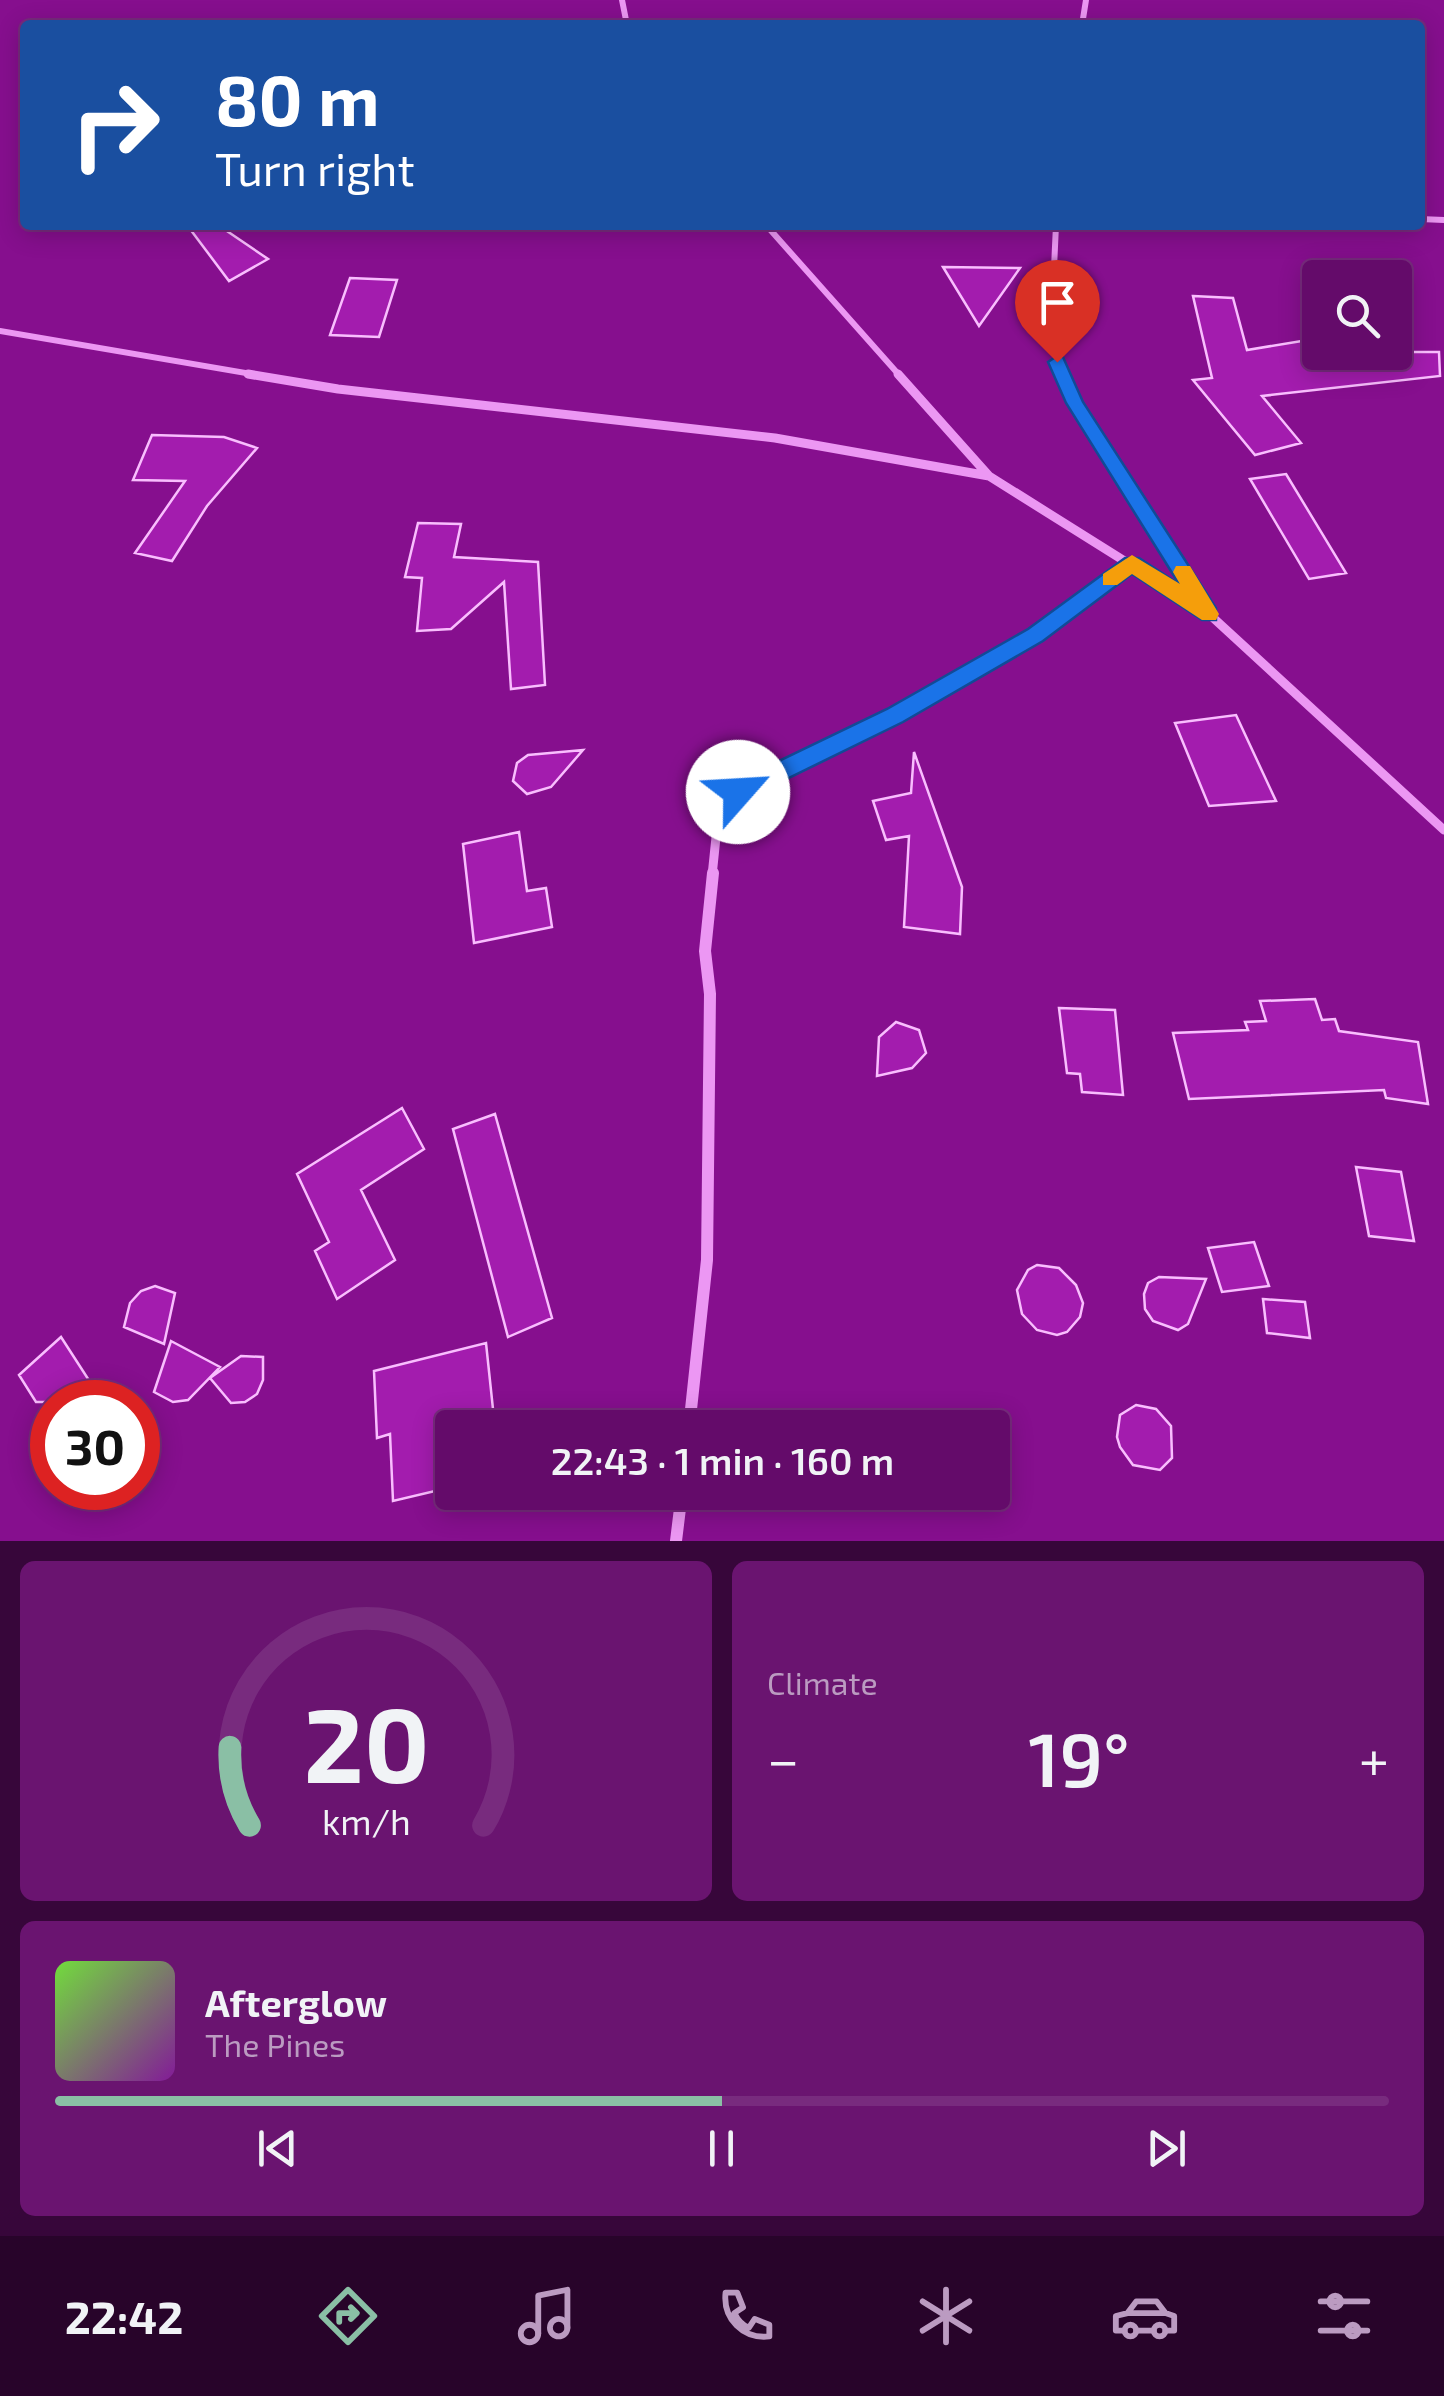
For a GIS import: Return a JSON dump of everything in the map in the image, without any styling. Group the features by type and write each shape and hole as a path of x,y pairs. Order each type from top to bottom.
{"street":[{"path":"770,230 990,476 1209,614 1444,830"},
{"path":"1056,230 1051,333 1057,362 1075,403 1209,614"},
{"path":"0,331 338,389 775,438 990,476"},
{"path":"691,1410 708,1260 710,994 705,951 718,818 738,792 895,716 1036,635 1132,563"},
{"path":"676,1541 680,1510"}],"building":[{"path":"191,230 225,230 268,259 229,281"},
{"path":"943,267 1020,268 979,326"},
{"path":"350,278 397,280 379,337 330,335"},
{"path":"1193,296 1233,298 1247,350 1302,341 1302,370 1412,370 1412,352 1439,352 1440,376 1262,396 1301,443 1255,455 1193,380 1212,378"},
{"path":"152,435 224,437 257,448 207,506 172,561 135,553 185,481 133,480"},
{"path":"1286,474 1346,573 1309,579 1250,479"},
{"path":"418,523 461,524 454,557 538,562 545,685 511,689 504,582 451,629 417,631 422,578 405,577"},
{"path":"1236,715 1276,801 1209,806 1175,723"},
{"path":"583,750 551,787 527,794 513,781 517,763 528,755"},
{"path":"914,752 962,887 960,934 904,927 909,836 886,840 873,801 911,793"},
{"path":"519,832 527,891 546,888 552,927 474,943 463,844"},
{"path":"1315,999 1322,1020 1335,1019 1339,1031 1418,1042 1428,1104 1386,1098 1384,1090 1189,1099 1173,1033 1248,1030 1245,1022 1266,1021 1260,1001"},
{"path":"1059,1008 1115,1010 1123,1095 1082,1092 1080,1074 1067,1073"},
{"path":"896,1022 919,1030 926,1053 912,1068 877,1076 879,1037"},
{"path":"402,1108 424,1149 361,1190 395,1260 337,1299 315,1251 329,1242 297,1174"},
{"path":"495,1114 552,1318 508,1337 453,1129"},
{"path":"1356,1167 1401,1172 1414,1241 1369,1236"},
{"path":"1254,1242 1269,1286 1222,1292 1208,1248"},
{"path":"1037,1265 1059,1268 1076,1285 1083,1303 1080,1317 1067,1332 1057,1335 1037,1330 1022,1314 1017,1290 1028,1270"},
{"path":"1159,1277 1206,1279 1188,1324 1178,1330 1153,1321 1145,1309 1148,1283"},
{"path":"155,1286 175,1293 164,1344 124,1327 130,1303 141,1291"},
{"path":"1263,1299 1305,1302 1310,1338 1267,1333"},
{"path":"61,1337 89,1380 30,1380 30,1392 19,1375"},
{"path":"171,1341 220,1367 188,1400 173,1402 160,1395 158,1380"},
{"path":"486,1343 493,1409 435,1410 435,1491 393,1501 390,1434 377,1438 374,1371"},
{"path":"241,1356 263,1357 263,1380 257,1394 245,1402 231,1403 210,1378"},
{"path":"1136,1405 1156,1409 1171,1426 1172,1458 1160,1470 1133,1465 1120,1447 1120,1415"}],"slow traffic":[{"path":"1110,579 1132,563 1209,614 1183,572"}],"route":[{"path":"738,792 895,716 1036,635 1132,563 1209,614 1075,403 1057,362"}]}
